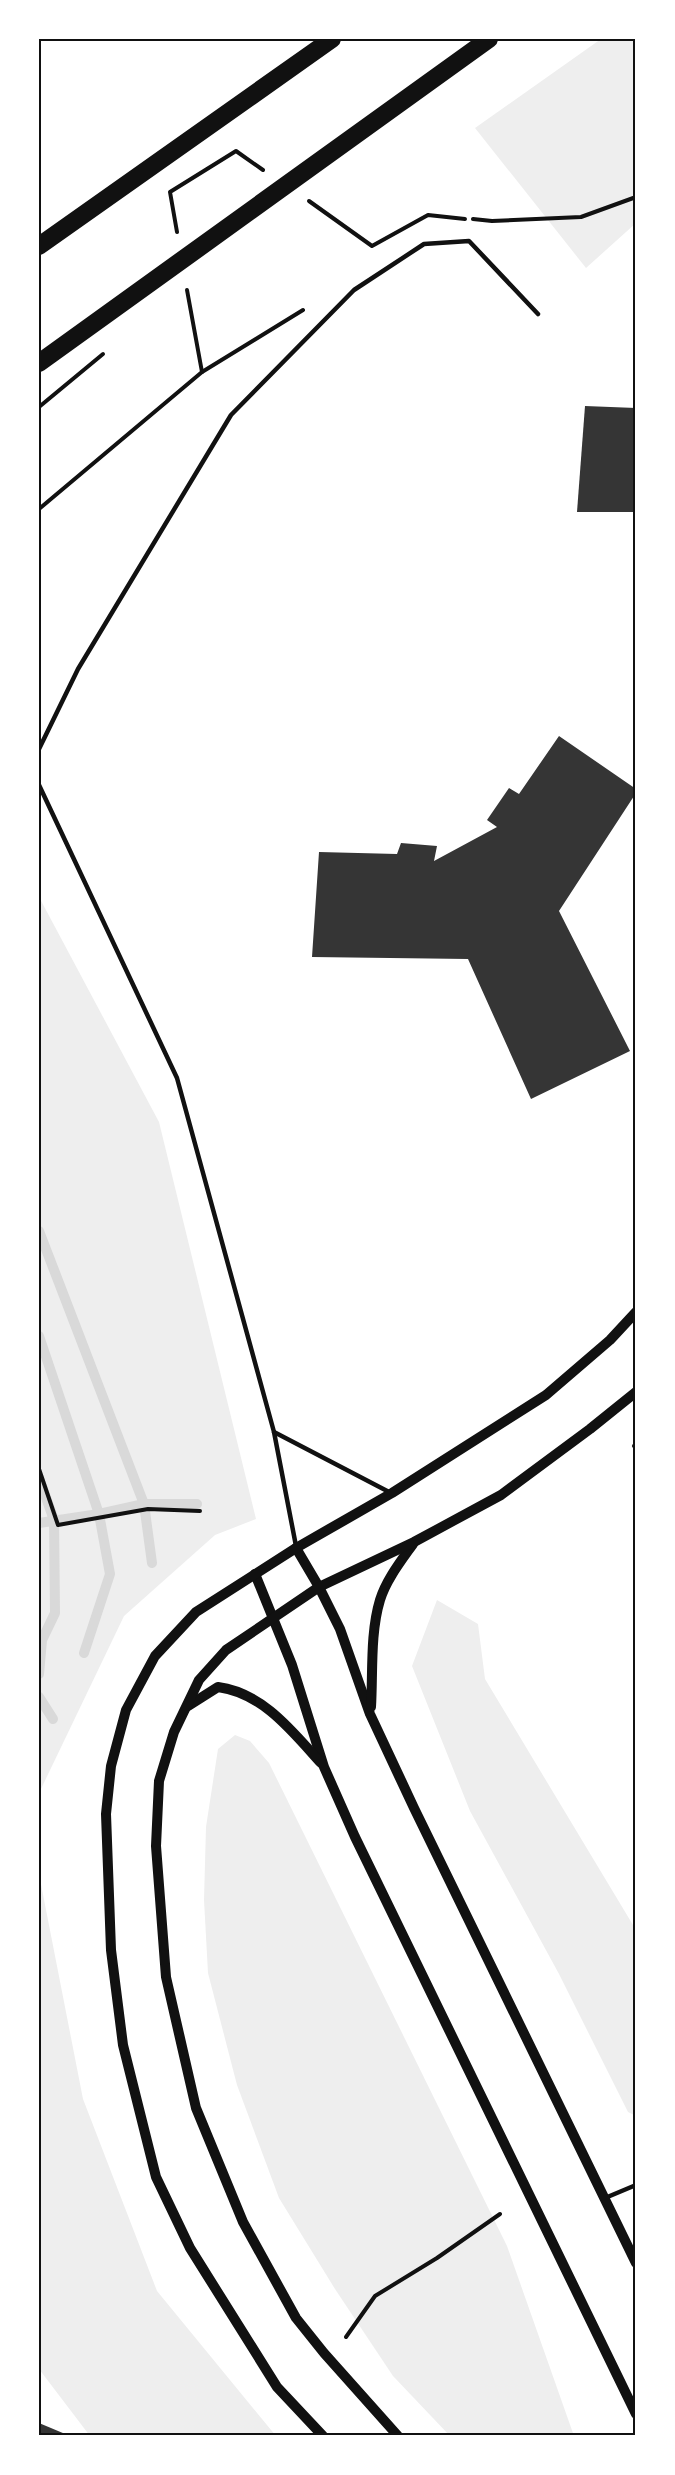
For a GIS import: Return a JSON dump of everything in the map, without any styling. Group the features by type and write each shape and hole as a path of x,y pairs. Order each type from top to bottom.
{"highway":[{"path":"39,246 332,39"},
{"path":"39,363 489,39"}],"street":[{"path":"323,2436 277,2387 190,2248 156,2177 123,2045 111,1950 106,1814 111,1766 126,1710 155,1656 173,1634 196,1612 296,1548 392,1493 546,1395 610,1340 636,1312"},
{"path":"398,2436 324,2353 297,2318 243,2222 196,2108 166,1977 156,1846 159,1780 174,1732 199,1680 210,1665 226,1650 319,1587 414,1542 501,1495 636,1392"},
{"path":"370,1714 379,1601 385,1586 414,1542"},
{"path":"296,1548 340,1629 370,1714 414,1808 636,2263"},
{"path":"255,1574 292,1665 324,1767 406,1944 636,2414"},
{"path":"186,1708 218,1687 230,1688 256,1700 275,1715 324,1767"}],"lane":[{"path":"39,749 78,669 231,415 354,290 424,244 469,241 538,314"},
{"path":"39,785 177,1078 274,1432 296,1548"},
{"path":"274,1432 392,1493"},
{"path":"604,2199 636,2185"}],"path":[{"path":"170,192 236,151 265,171"},
{"path":"304,198 372,246 428,215 492,221 580,217 636,197"},
{"path":"39,509 202,372 303,309"},
{"path":"39,1469 58,1525 148,1509 200,1511"},
{"path":"346,2337 375,2296 437,2258 500,2214"}],"shaded area":[{"path":"601,39 636,39 636,223 586,268 475,128"},
{"path":"39,897 159,1122 256,1519 215,1535 124,1616 40,1791 39,1857"},
{"path":"437,1600 478,1624 485,1679 636,1930 636,2116 628,2112 559,1974 470,1811 412,1666"},
{"path":"235,1735 250,1741 269,1763 507,2246 574,2436 450,2436 393,2376 335,2289 279,2198 237,2085 208,1973 204,1900 206,1827 218,1749"},
{"path":"39,1874 83,2099 157,2291 276,2436 90,2436 39,2369"}],"building":[{"path":"585,406 636,408 636,512 577,512"},
{"path":"559,736 636,789 636,793 559,911 630,1051 531,1099 468,959 312,957 319,852 397,854 401,843 437,846 434,861 497,827 487,820 509,788 519,794"},
{"path":"39,2423 70,2436 39,2436"}],"waterway":[{"path":"39,1231 144,1504 152,1563"},
{"path":"39,1336 99,1514 110,1574 84,1653"},
{"path":"39,1478 54,1520 55,1613 42,1640 39,1674"},
{"path":"39,1523 99,1514 144,1504 197,1504"},
{"path":"39,1697 53,1719"}]}
